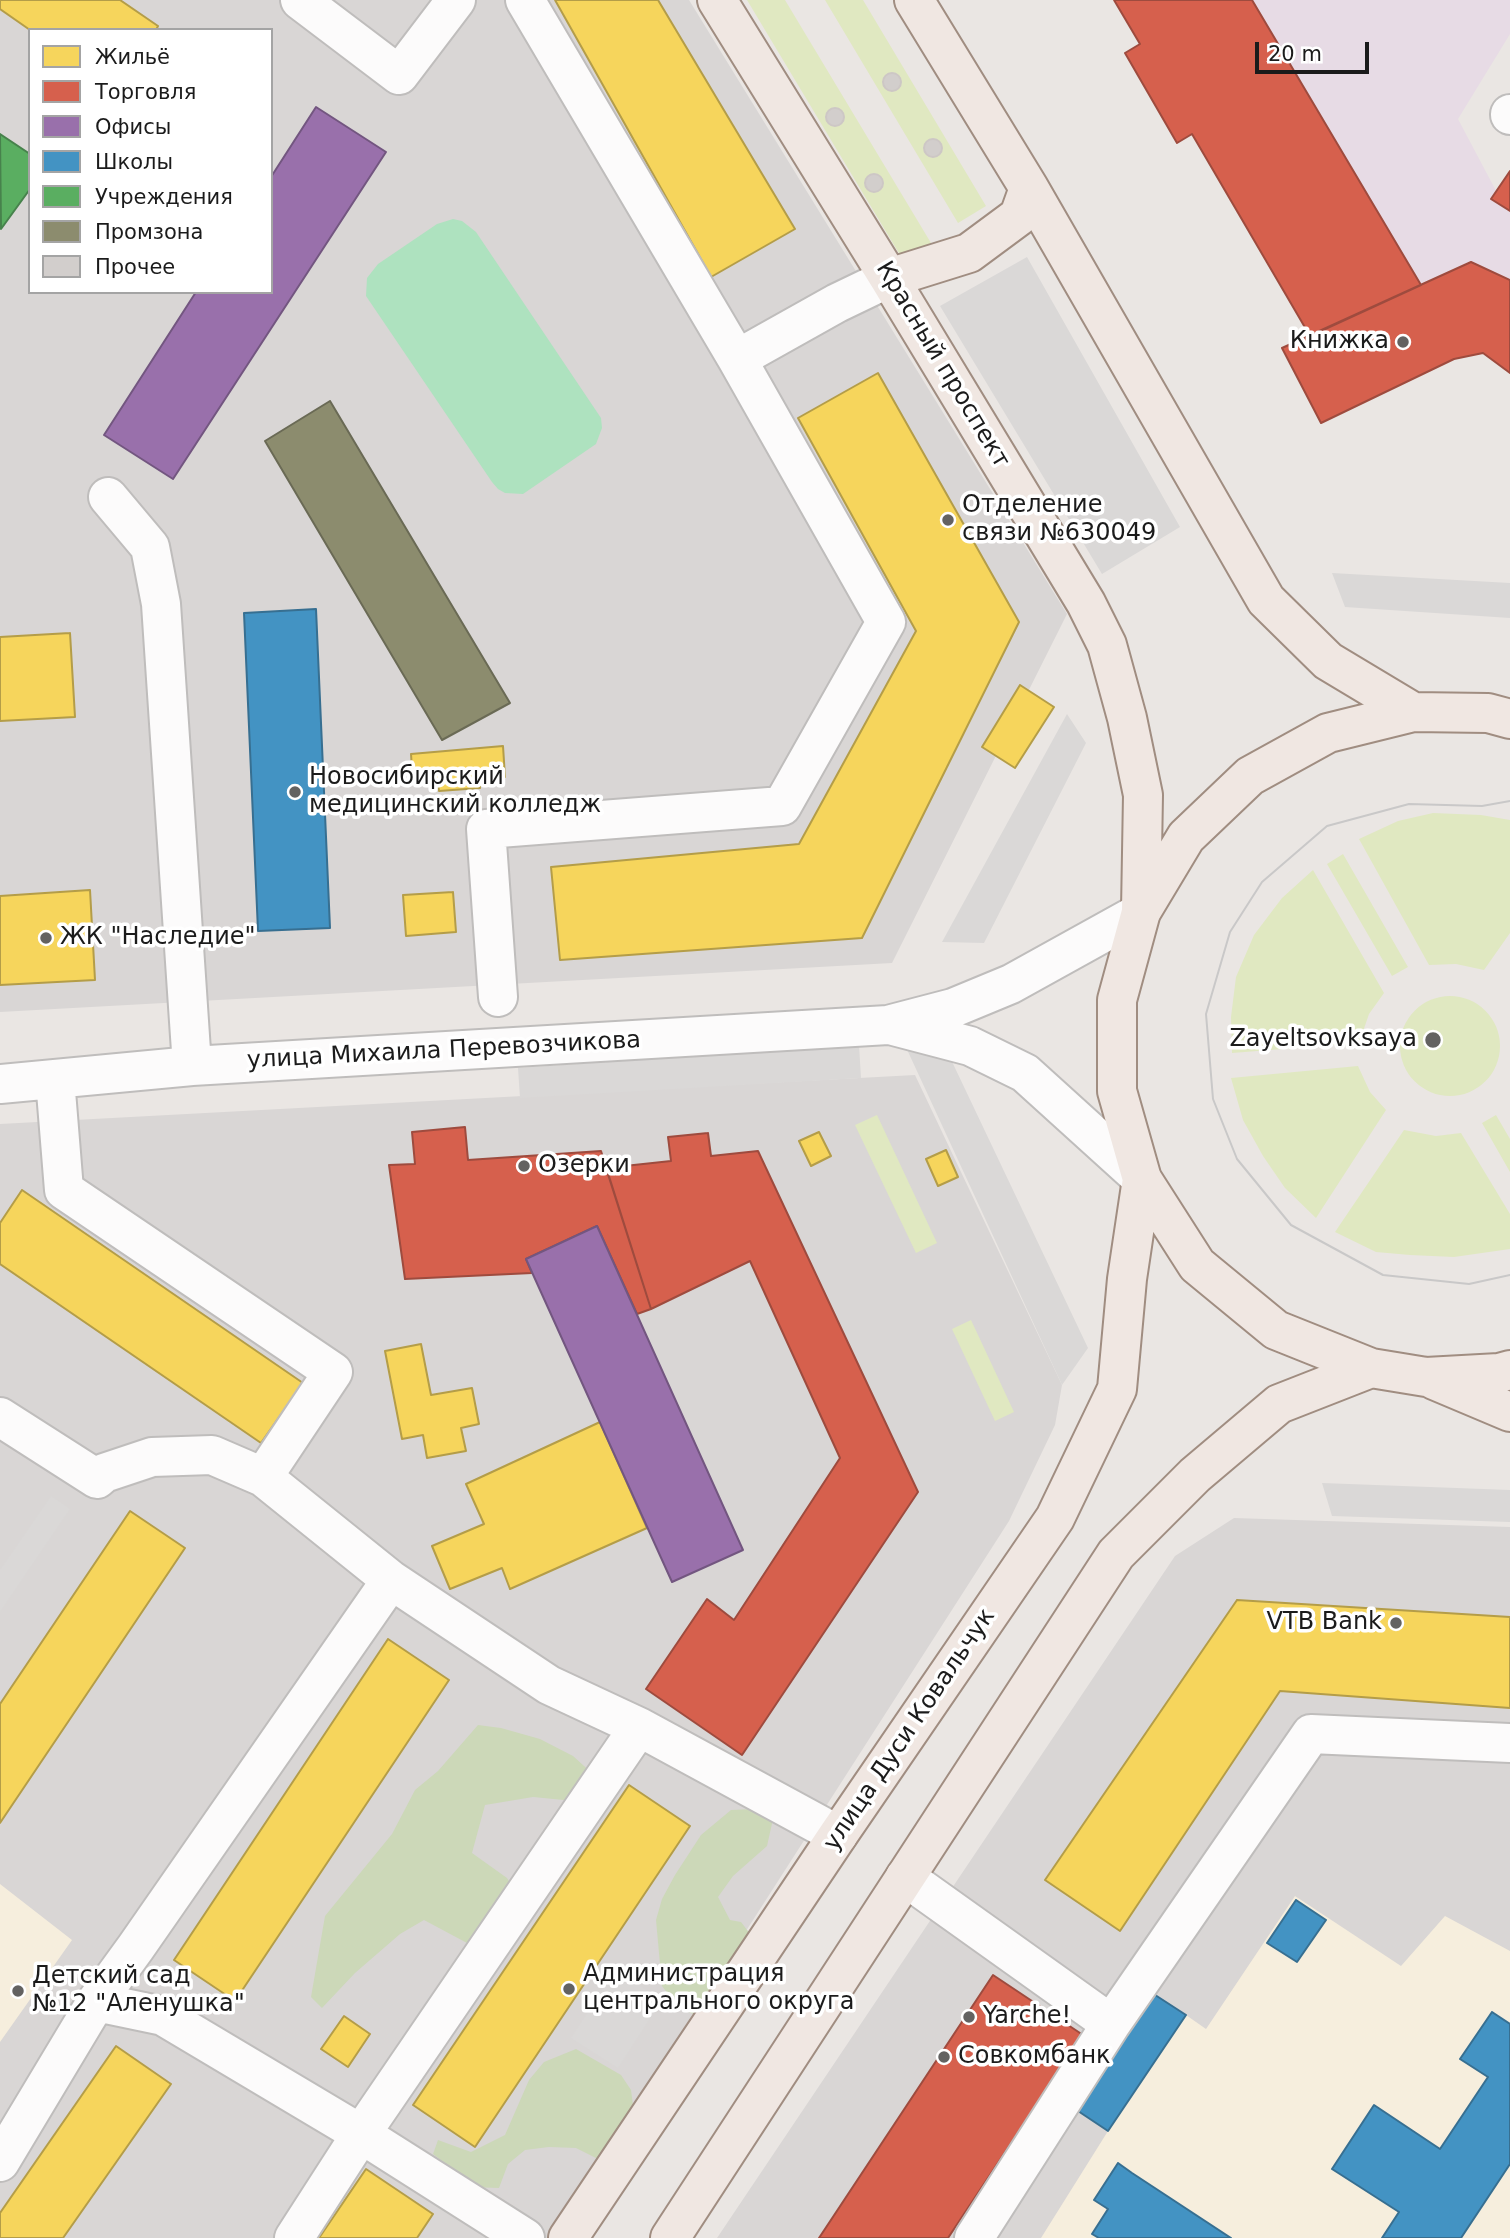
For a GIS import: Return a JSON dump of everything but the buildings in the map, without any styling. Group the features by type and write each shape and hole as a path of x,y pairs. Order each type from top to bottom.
{"main road":[{"name":"Красный проспект","path":"717,0 1086,603 1107,645 1127,718 1143,795 1141,912"},
{"path":"914,0 1029,188 1266,600 1328,661 1413,712"},
{"path":"889,278 969,254 1019,216 1029,188"},
{"path":"1503,712 1413,712 1328,733 1250,775 1186,837 1141,912 1116,1000 1117,1091 1142,1179 1197,1265 1276,1330 1371,1368 1426,1377 1510,1370"},
{"name":"улица Дуси Ковальчук","path":"568,2238 838,1835 1055,1518 1117,1389 1127,1279 1142,1179"},
{"path":"670,2238 1116,1554 1195,1475 1279,1404 1371,1368"},
{"path":"1426,1377 1510,1412"}],"street":[{"path":"300,0 399,75 456,0"},
{"path":"498,997 486,829 782,806 886,622 737,359 525,0"},
{"path":"737,359 837,303 889,278"},
{"path":"108,497 150,547 161,604 192,1066"},
{"path":"888,1025 953,1008 1011,984 1141,912"},
{"path":"888,1025 970,1046 1025,1073 1142,1179"},
{"name":"улица Михаила Перевозчикова","path":"0,1084 192,1066 888,1025"},
{"path":"55,1079 64,1190 333,1372 263,1477"},
{"path":"1426,1377 1510,1381"},
{"path":"0,1418 97,1479 104,1473 152,1457 212,1455 263,1477 391,1580 549,1685 639,1727 838,1835"},
{"path":"0,2162 96,2002 391,1580"},
{"path":"294,2238 639,1727"},
{"path":"974,2238 1111,2024 1311,1734 1510,1744"},
{"path":"905,1877 1111,2024"},
{"path":"96,2002 163,2016 362,2134 525,2238"}],"shaded area":[{"path":"0,0 689,0 1067,614 892,963 0,1012"},
{"path":"1185,0 1510,0 1510,34 1458,119 1503,204 1510,209 1510,334 1397,350"},
{"path":"1027,257 1180,527 1102,574 940,306"},
{"path":"1332,573 1510,583 1510,618 1345,607"},
{"path":"1067,714 1086,743 984,943 942,942"},
{"path":"904,1043 946,1049 1088,1348 1062,1385"},
{"path":"859,1045 861,1078 520,1098 518,1068"},
{"path":"915,1075 1062,1385 1055,1425 1009,1521 549,2238 0,2238 0,1124"},
{"path":"1322,1483 1510,1490 1510,1522 1332,1516"},
{"path":"51,1496 70,1509 0,1612 0,1570"},
{"path":"1234,1518 1510,1527 1510,2238 717,2238 1175,1556"},
{"name":"Детский сад №12 \"Аленушка\"","path":"0,1884 72,1940 0,2042"},
{"path":"1295,1896 1401,1966 1445,1916 1510,1951 1510,2238 1041,2238 1108,2131 1186,2015 1206,2029"},
{"path":"615,1970 662,2000 618,2068 571,2038"}],"green space":[{"path":"747,0 785,0 931,243 903,260"},
{"path":"825,0 863,0 986,206 958,223"},
{"path":"453,219 462,221 476,232 601,418 602,428 596,444 523,494 505,493 492,482 366,296 367,278 378,264 437,224"},
{"path":"1433,813 1481,815 1510,820 1510,933 1484,970 1456,964 1429,965 1359,839 1398,821"},
{"path":"1343,854 1408,967 1392,976 1327,864"},
{"path":"1313,870 1384,993 1369,1014 1359,1043 1232,1053 1231,1017 1236,977 1254,935 1282,898"},
{"path":"1450,996 1469,1000 1485,1011 1496,1027 1500,1046 1496,1065 1485,1081 1469,1092 1450,1096 1431,1092 1415,1081 1404,1065 1400,1046 1404,1027 1415,1011 1431,1000"},
{"path":"1358,1066 1370,1092 1386,1110 1316,1218 1285,1188 1263,1156 1243,1120 1231,1078"},
{"path":"877,1115 937,1243 916,1253 855,1125"},
{"path":"1496,1115 1510,1139 1510,1172 1482,1123"},
{"path":"1404,1130 1436,1136 1461,1133 1510,1214 1510,1249 1454,1257 1376,1252 1335,1232"},
{"path":"971,1320 1014,1412 995,1421 952,1329"},
{"path":"478,1725 501,1728 540,1739 573,1756 594,1775 574,1801 533,1797 485,1805 472,1853 507,1878 516,1892 494,1944 467,1943 424,1920 400,1934 355,1973 322,2008 311,1997 325,1916 392,1834 415,1790 438,1771"},
{"path":"754,1809 773,1819 767,1846 733,1876 718,1897 730,1920 741,1922 751,1935 698,2016 679,2008 662,1986 656,1920 662,1899 701,1835 731,1810"},
{"path":"576,2049 621,2075 631,2090 633,2105 598,2159 576,2148 525,2150 508,2164 499,2188 470,2187 462,2176 433,2154 438,2140 471,2152 505,2135 529,2080 544,2062"}],"tram line":[{"path":"1510,801 1482,806 1409,804 1327,826 1262,882 1230,932 1206,1014 1213,1099 1237,1159 1291,1225 1383,1275 1469,1284 1510,1275"}],"place":[{"name":"Книжка","path":"1403,342"},
{"name":"Отделение связи №630049","path":"948,520"},
{"name":"Новосибирский медицинский колледж","path":"295,792"},
{"name":"ЖК \"Наследие\"","path":"46,938"},
{"name":"Zayeltsovksaya","path":"1433,1040"},
{"name":"Озерки","path":"524,1166"},
{"name":"VTB Bank","path":"1396,1623"},
{"name":"Администрация центрального округа","path":"569,1989"},
{"name":"Детский сад №12 \"Аленушка\"","path":"18,1991"},
{"name":"Yarche!","path":"969,2017"},
{"name":"Совкомбанк","path":"944,2057"}]}
